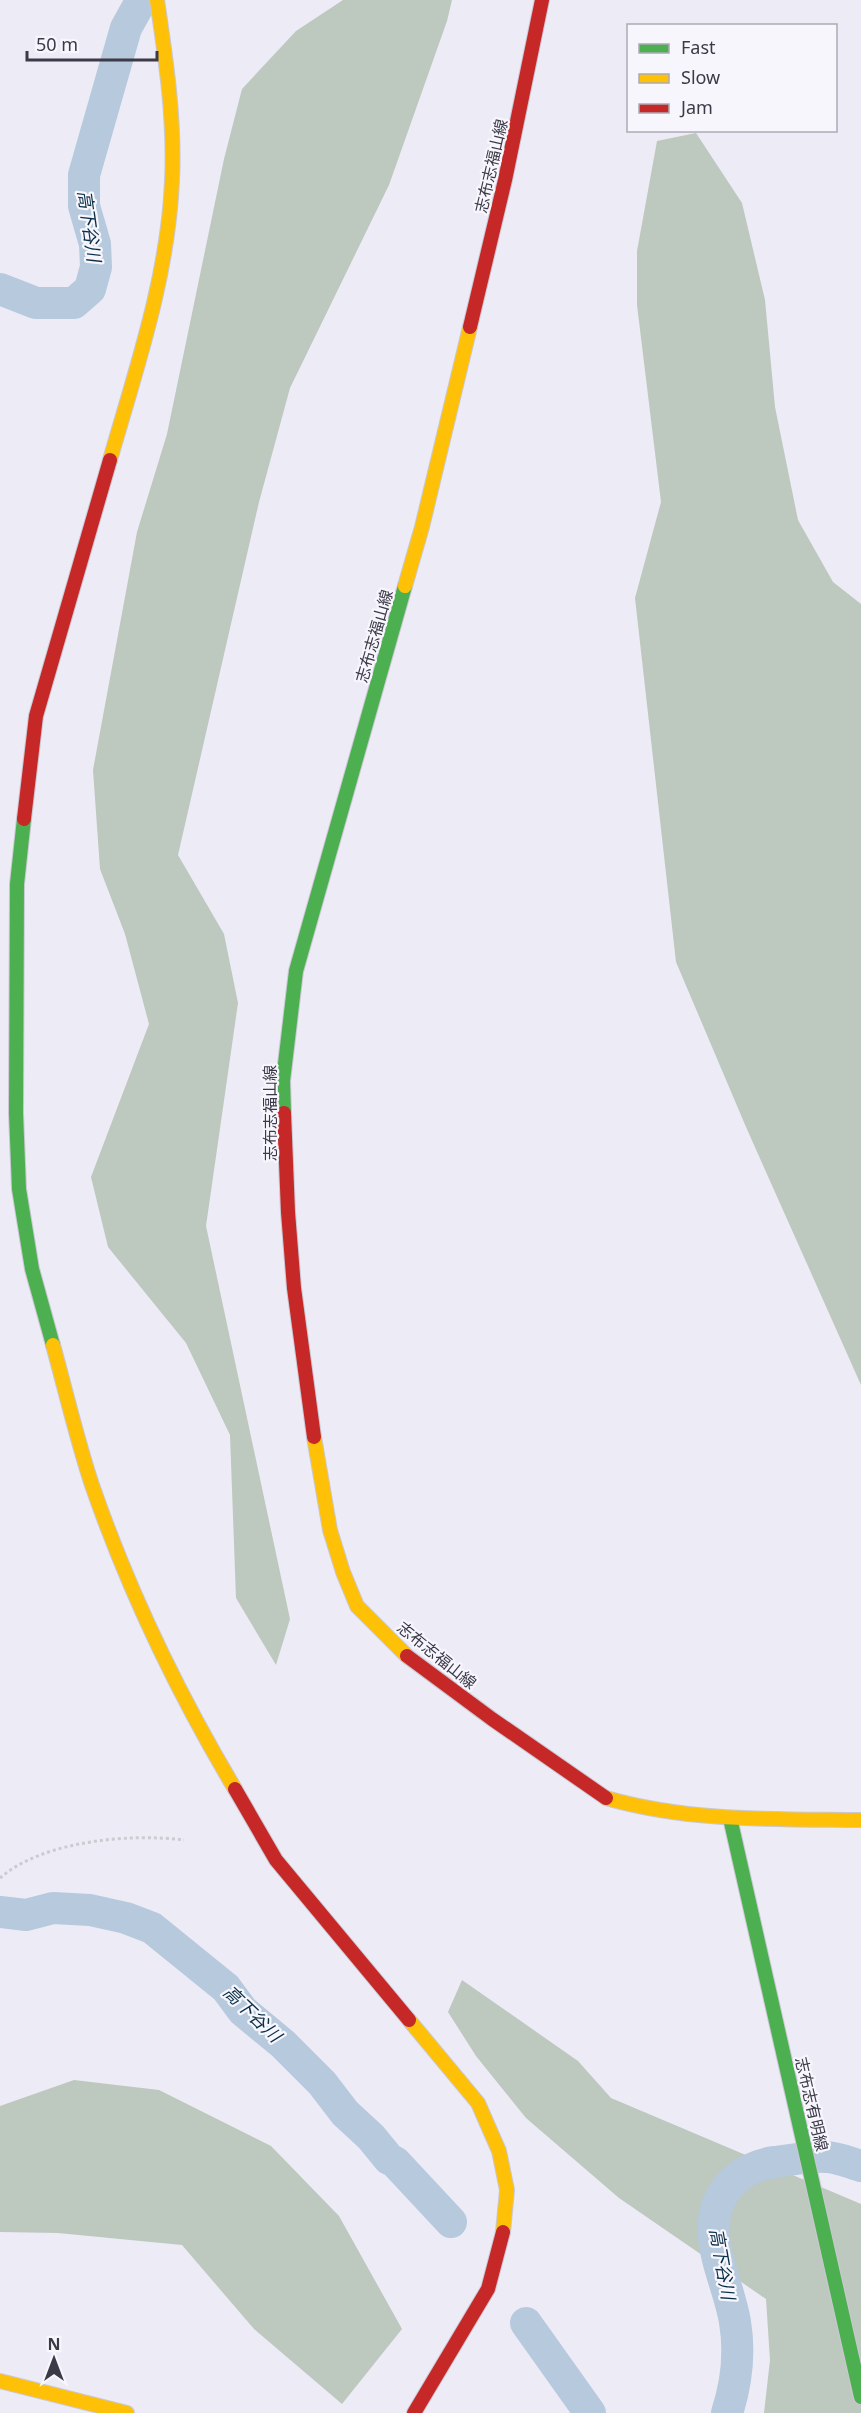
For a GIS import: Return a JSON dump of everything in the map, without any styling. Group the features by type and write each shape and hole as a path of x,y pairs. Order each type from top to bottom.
{"main road":[{"path":"157,0 171,109 172,182 164,251 152,314 36,716 25,809 17,884 16,1113 20,1189 32,1269 92,1485 148,1625 214,1754 276,1860 478,2103 499,2151 507,2190 504,2229 488,2289 414,2413"},
{"name":"志布志福山線","path":"542,0 505,180 422,526 296,971 283,1081 288,1212 294,1288 330,1530 343,1572 357,1606 404,1653 492,1719 607,1798 666,1812 730,1818 855,1820"},
{"name":"志布志有明線","path":"730,1818 861,2397"},
{"path":"0,2381 108,2406 127,2413"}],"path":[{"path":"0,1878 31,1858 72,1845 157,1836 184,1840"}],"shaded area":[{"path":"343,0 452,0 447,21 389,185 290,388 259,502 178,855 224,934 238,1003 206,1226 290,1619 276,1665 236,1598 230,1435 186,1343 108,1247 91,1177 149,1024 125,934 100,869 93,770 137,532 167,434 224,159 242,89 296,31"},
{"path":"696,133 742,203 765,300 775,407 798,520 833,582 861,604 861,1385 746,1127 676,962 635,598 661,502 637,305 637,251 657,141"},
{"path":"462,1980 578,2061 611,2098 861,2204 861,2413 764,2413 770,2360 766,2299 619,2198 526,2118 476,2056 448,2012"},
{"path":"74,2080 159,2090 271,2146 339,2216 402,2329 342,2404 254,2329 182,2245 58,2233 0,2232 0,2106"}],"waterway":[{"name":"高下谷川","path":"0,289 36,303 74,303 90,289 96,267 95,244 84,206 84,175 126,28 140,3"},
{"name":"高下谷川","path":"0,1912 26,1915 53,1908 90,1910 126,1918 152,1928 226,1988 243,2011 283,2044 322,2083 345,2113 371,2137 389,2159 395,2162 451,2222"},
{"name":"高下谷川","path":"727,2413 735,2380 737,2345 735,2322 716,2253 714,2219 719,2202 728,2187 743,2173 768,2163 826,2157 861,2166"},
{"name":"高下谷川","path":"526,2323 590,2413"}],"traffic: fast":[{"path":"284,1113 283,1081 296,971 405,586"},
{"path":"24,819 17,884 16,1113 19,1189 32,1269 53,1345"},
{"path":"730,1818 861,2397"}],"traffic: slow":[{"path":"110,460 149,322 169,217 173,158 171,113 157,0"},
{"path":"405,586 422,527 470,327"},
{"path":"53,1345 76,1433 106,1524 156,1641 235,1789"},
{"path":"314,1437 330,1530 343,1572 357,1606 407,1656"},
{"path":"606,1798 637,1806 733,1818 861,1820"},
{"path":"409,2020 478,2103 499,2151 507,2190 503,2232"},
{"path":"0,2381 127,2413"}],"traffic: jam":[{"path":"470,327 505,180 542,0"},
{"path":"24,819 36,716 110,460"},
{"path":"284,1113 294,1288 314,1437"},
{"path":"407,1656 492,1719 606,1798"},
{"path":"235,1789 276,1860 409,2020"},
{"path":"414,2413 488,2289 503,2232"}]}
